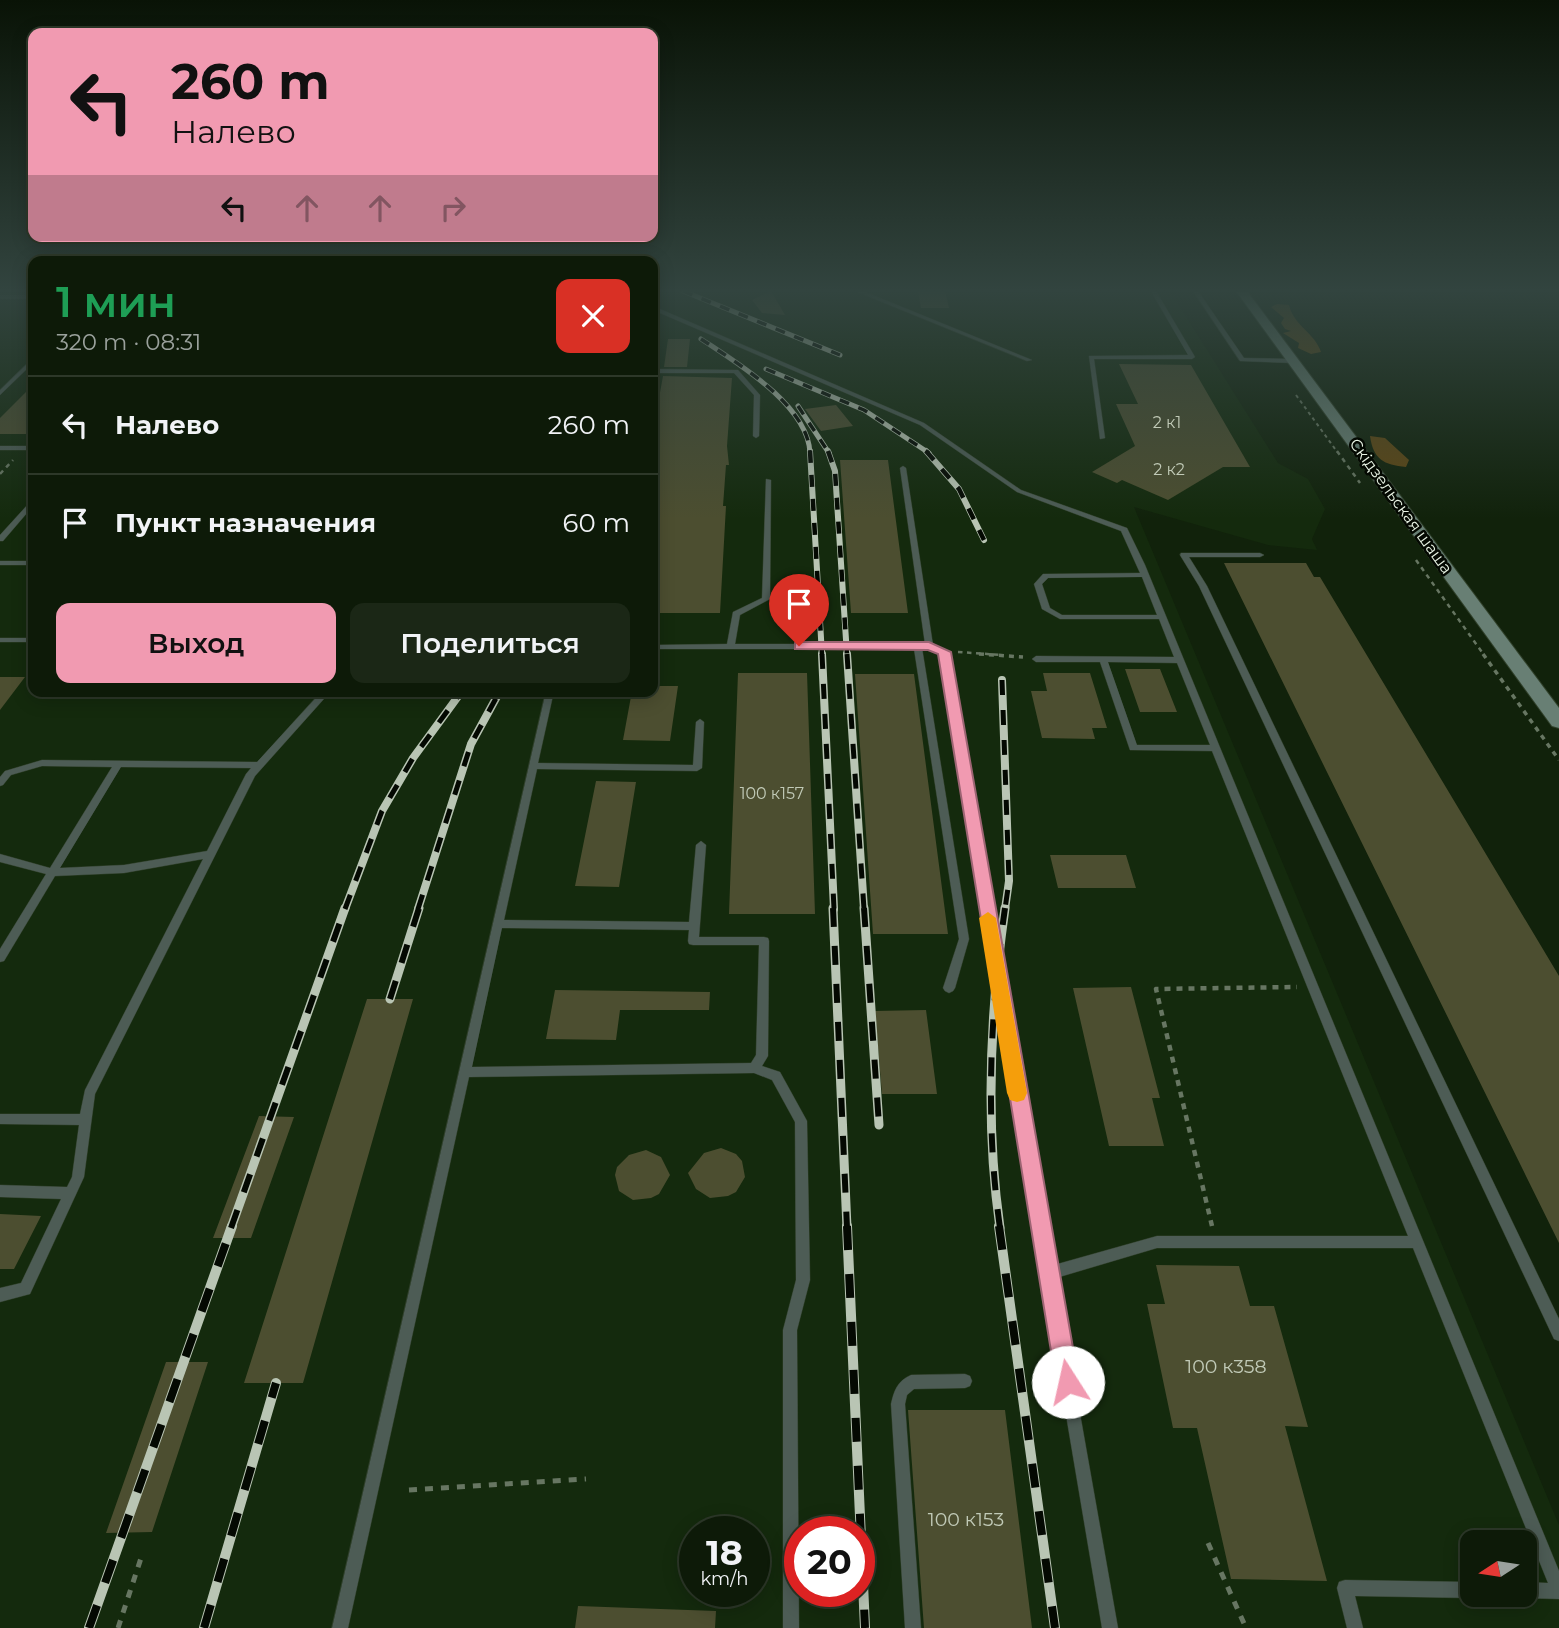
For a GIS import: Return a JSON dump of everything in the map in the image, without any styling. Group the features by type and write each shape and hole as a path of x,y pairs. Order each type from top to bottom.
{"street":[{"name":"Скідзельская шаша","path":"1297,367 1559,722"}],"lane":[{"path":"0,393 26,367"},
{"path":"790,367 922,424 1019,491 1113,523 1124,530 1180,660 1559,1591 1537,1590"},
{"path":"1092,367 1102,438"},
{"path":"658,371 736,372 757,395 756,436"},
{"path":"0,448 28,448"},
{"path":"903,468 964,939 949,988"},
{"path":"731,646 736,614 766,598 768,480"},
{"path":"0,540 28,508"},
{"path":"1260,555 1184,555 1203,586 1559,1334"},
{"path":"0,563 28,564"},
{"path":"1145,575 1046,576 1038,584 1046,609 1060,617 1162,617"},
{"path":"0,640 28,640"},
{"path":"658,647 924,646 945,652 1110,1628"},
{"path":"1036,659 1180,660"},
{"path":"1103,659 1133,748 1216,748"},
{"path":"0,1295 24,1289 78,1177 89,1094 251,774 321,697"},
{"path":"340,1628 549,697"},
{"path":"533,766 697,768 700,722"},
{"path":"0,783 8,773 42,763 259,765"},
{"path":"0,958 118,764"},
{"path":"701,845 693,941 764,941 762,1056 754,1068"},
{"path":"0,858 52,872 124,869 211,854"},
{"path":"498,924 694,926"},
{"path":"464,1072 754,1068 776,1076 801,1121 803,1280 790,1330 791,1628"},
{"path":"0,1119 86,1120"},
{"path":"0,1191 70,1193"},
{"path":"1049,1273 1157,1242 1417,1242"},
{"path":"913,1628 898,1404 901,1391 911,1382 965,1381"},
{"path":"1355,1628 1345,1588 1460,1590"}],"path":[{"path":"945,652 1036,659"},
{"path":"1216,1242 1156,989 1313,987"},
{"path":"409,1490 586,1479"},
{"path":"1209,1542 1246,1628"},
{"path":"118,1628 143,1552"}],"shaded area":[{"path":"0,367 28,367 28,697 658,697 658,367 1218,367 1278,463 1308,479 1325,509 1312,539 1317,550 1268,545 1134,507 1559,1525 1559,1628 0,1628"},
{"path":"1370,436 1385,438 1409,460 1406,467 1392,465 1381,459 1374,450"}],"building":[{"path":"1120,367 1192,367 1250,467 1223,467 1168,500 1122,480 1117,483 1092,472 1135,446 1116,404 1138,404"},
{"path":"663,376 732,378 727,446 729,465 726,465 723,506 726,506 720,613 658,613 658,404"},
{"path":"28,390 28,434 0,434 0,418"},
{"path":"836,405 853,426 821,431 805,409"},
{"path":"840,460 888,460 908,613 851,613"},
{"path":"1224,563 1306,563 1314,577 1320,577 1559,976 1559,1243"},
{"path":"1125,669 1160,669 1177,712 1140,712"},
{"path":"738,673 807,673 815,914 729,914"},
{"path":"1043,673 1090,673 1107,728 1092,728 1095,739 1042,738 1031,691 1047,691"},
{"path":"855,674 914,674 948,934 873,934"},
{"path":"0,677 25,677 0,710"},
{"path":"658,686 678,686 670,741 623,740 631,697 658,697"},
{"path":"596,781 636,782 619,887 575,886"},
{"path":"1050,855 1126,855 1136,888 1058,888"},
{"path":"1131,987 1160,1098 1152,1098 1164,1146 1109,1146 1073,988"},
{"path":"555,990 710,992 709,1010 620,1010 616,1040 546,1039"},
{"path":"367,999 413,999 303,1383 244,1383"},
{"path":"926,1010 937,1094 882,1094 875,1011"},
{"path":"259,1116 294,1117 251,1238 213,1238"},
{"path":"721,1148 736,1154 742,1161 745,1177 736,1192 710,1198 696,1189 688,1173 704,1153"},
{"path":"646,1150 661,1157 670,1175 659,1194 633,1200 619,1191 615,1175 617,1167 629,1155"},
{"path":"0,1214 41,1216 14,1269 0,1269"},
{"path":"1156,1265 1239,1266 1250,1306 1274,1306 1308,1427 1285,1426 1327,1581 1231,1579 1197,1428 1173,1428 1147,1304 1165,1304"},
{"path":"166,1362 208,1362 152,1532 106,1533"},
{"path":"908,1410 1005,1410 1032,1628 924,1628"},
{"path":"578,1606 716,1611 715,1628 575,1628"}],"railway":[{"path":"742,367 768,387 797,418 806,435 810,453"},
{"path":"766,369 864,410 926,451"},
{"path":"798,406 828,452"},
{"path":"810,451 822,655"},
{"path":"926,451 959,489 984,540"},
{"path":"828,452 835,471 847,655"},
{"path":"822,654 834,909"},
{"path":"847,654 864,909"},
{"path":"1002,680 1009,881 1005,909"},
{"path":"345,909 382,811 413,758 458,697"},
{"path":"418,909 471,744 497,697"},
{"path":"231,1228 345,908"},
{"path":"390,999 419,908"},
{"path":"833,908 847,1228"},
{"path":"864,908 879,1125"},
{"path":"1000,1228 992,1148 991,1068 1005,908"},
{"path":"89,1628 232,1226"},
{"path":"847,1226 865,1628"},
{"path":"999,1226 1055,1628"},
{"path":"204,1628 276,1383"}],"slow traffic":[{"path":"988,918 1017,1093"}],"route":[{"path":"799,646 929,646 945,652 997,977 1068,1382"}]}
